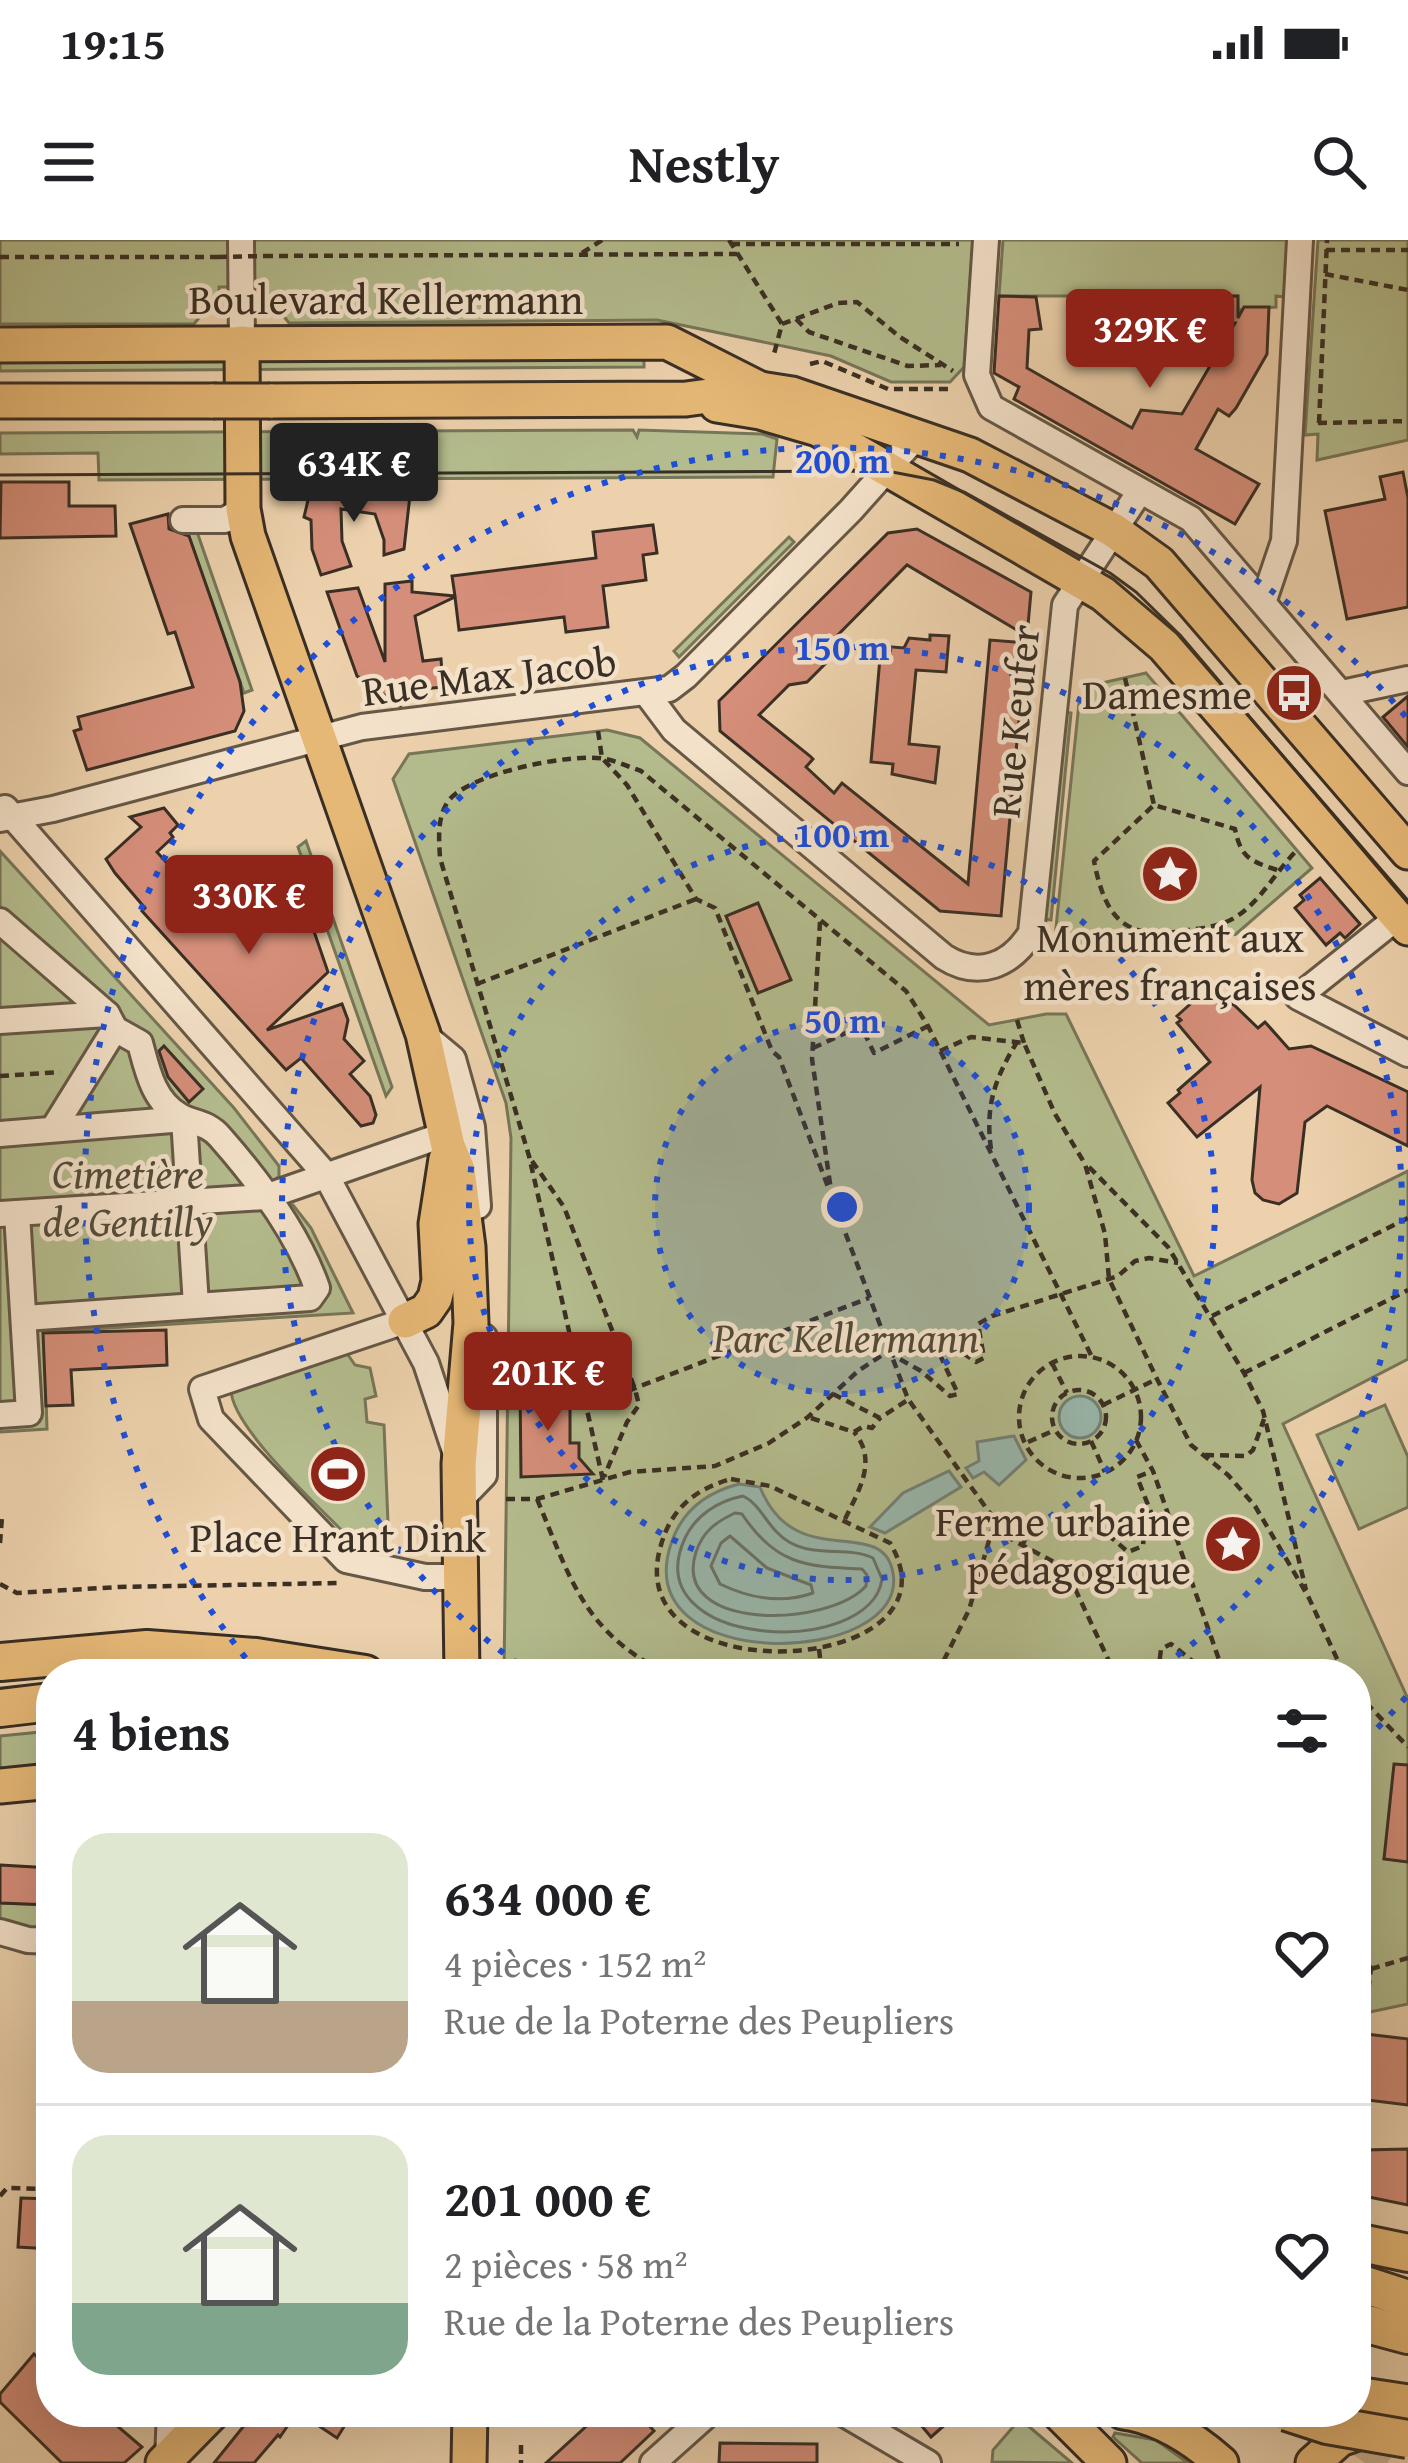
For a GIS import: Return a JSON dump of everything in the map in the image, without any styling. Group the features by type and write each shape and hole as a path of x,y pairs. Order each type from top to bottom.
{"highway":[{"path":"0,1662 147,1649 269,1659"},
{"path":"0,1708 36,1704"},
{"path":"1371,2245 1408,2253"},
{"path":"1371,2287 1408,2299"},
{"path":"1371,2325 1408,2335"},
{"path":"1339,2427 1408,2439"}],"main road":[{"path":"242,343 243,509 248,536 423,1034 458,1170 469,1266 470,1346 459,1464 462,1659"},
{"name":"Boulevard Kellermann","path":"0,345 667,343 760,388 803,396 996,467 1113,530 1168,572 1406,839"},
{"name":"Boulevard Kellermann","path":"0,401 686,399 760,388"},
{"name":"Boulevard Kellermann","path":"686,399 760,412 818,429 1081,579 1124,609 1164,646 1403,922"},
{"path":"405,1321 426,1311 439,1281 436,1224 447,1140"},
{"path":"0,1786 36,1782"},
{"path":"1371,2396 1408,2402"},
{"path":"1313,2463 1340,2439 1408,2416"},
{"path":"166,2461 199,2427"},
{"path":"469,2463 470,2427"},
{"path":"1073,2427 1109,2463"},
{"path":"1169,2427 1197,2442 1221,2463"}],"street":[{"path":"241,240 242,343"},
{"path":"1264,600 1284,541 1300,240"},
{"path":"975,242 982,289 979,384 991,407 1191,519 1408,772"},
{"path":"647,694 669,689 686,676 918,436"},
{"name":"Rue Keufer","path":"997,965 1014,957 1031,933 1065,605 1140,491"},
{"path":"183,520 225,520 243,509"},
{"path":"1342,692 1408,679"},
{"name":"Rue Max Jacob","path":"4,812 362,728 647,694 674,730 944,958 970,969 997,965"},
{"path":"4,812 326,1175 426,1363 459,1464"},
{"path":"1,921 140,1043 160,1097 184,1119 196,1306"},
{"path":"1403,922 1298,997 1408,1054"},
{"path":"0,1021 111,1021"},
{"path":"53,1130 83,1083 111,1021"},
{"path":"423,1034 453,1059 472,1126 484,1294 484,1475 461,1499"},
{"path":"0,1134 202,1121 218,1133 277,1210 315,1282 310,1298 26,1318"},
{"path":"0,1415 29,1414 26,1318 8,1214 265,1197 447,1140"},
{"path":"405,1321 202,1389 212,1419 346,1560 425,1577 462,1577"},
{"path":"0,1932 36,1938"},
{"path":"166,2461 169,2427"},
{"path":"653,2463 693,2427"},
{"path":"867,2427 928,2463"}],"path":[{"path":"579,255 602,240"},
{"path":"1319,423 1327,240"},
{"path":"730,242 975,242"},
{"path":"730,242 782,324 774,354"},
{"path":"1326,250 1408,250"},
{"path":"0,257 737,254"},
{"path":"1325,274 1408,290"},
{"path":"782,324 838,303 857,302 900,338 945,366 908,366 809,332 796,319"},
{"path":"810,364 822,361 889,389 951,389"},
{"path":"1306,424 1408,421"},
{"path":"1125,678 1154,806"},
{"path":"598,731 602,758 627,785 696,898 716,908 908,1399 1007,1537 1056,1563 1070,1578 1108,1659"},
{"path":"603,1480 529,1156 443,879 439,829 443,808 452,795 479,778 508,770 602,758 640,771 906,991 928,1026 1092,1357"},
{"path":"1154,806 1094,861 1111,912 1142,934 1234,918 1297,850"},
{"path":"1154,806 1235,829 1247,861 1277,870"},
{"path":"477,984 696,898"},
{"path":"820,922 814,1078 828,1148 831,1195"},
{"path":"1017,1020 1020,1042 1085,1164 1168,1247 1244,1373 1264,1419 1307,1596"},
{"path":"813,1048 861,1026 874,1053 928,1026"},
{"path":"940,1051 971,1037 1020,1042"},
{"path":"992,1156 988,1126 992,1087 1020,1042"},
{"path":"0,1076 64,1072 83,1083"},
{"path":"529,1156 564,1207 639,1405 603,1480"},
{"path":"1085,1164 1105,1234 1109,1279 1191,1445 1255,1507 1337,1659"},
{"path":"1212,1316 1408,1218"},
{"path":"887,1352 921,1371 950,1396 958,1394 934,1342 940,1336 976,1362 984,1358 978,1324 1109,1279 1135,1261 1149,1258 1179,1264"},
{"path":"1244,1373 1408,1290"},
{"path":"586,1407 869,1298"},
{"path":"506,1499 538,1499 644,1470 716,1466 769,1443 808,1417 887,1352"},
{"path":"1092,1357 1121,1372 1135,1389 1141,1415 1136,1441 1129,1454 1105,1472 1066,1476 1042,1464 1026,1443 1021,1404 1032,1380 1052,1363 1092,1357"},
{"path":"1052,1363 1067,1393"},
{"path":"1103,1405 1157,1378"},
{"path":"1087,1390 1103,1405 1105,1426 1091,1441 1069,1442 1055,1430 1055,1405 1067,1393 1087,1390"},
{"path":"833,1394 880,1418"},
{"path":"854,1432 864,1426 872,1428 908,1399"},
{"path":"808,1417 854,1432 867,1454 867,1466 844,1520"},
{"path":"1205,1455 1246,1456 1253,1450 1264,1419"},
{"path":"1026,1443 1055,1430"},
{"path":"1091,1441 1105,1472"},
{"path":"1136,1441 1153,1471 1219,1659"},
{"path":"716,1466 718,1483"},
{"path":"1022,1546 1032,1525 1054,1518 1096,1525 1128,1552 1138,1550 1143,1546 1145,1518 1152,1515 1137,1477 1153,1471"},
{"path":"754,1481 890,1544 902,1565 902,1592 884,1619 861,1636 819,1649 754,1650 710,1638 670,1610 656,1575 663,1536 688,1498 718,1483 754,1481"},
{"path":"538,1499 573,1585 592,1618 614,1641 643,1659"},
{"path":"0,1543 2,1517"},
{"path":"945,1659 969,1610 994,1521"},
{"path":"0,1584 17,1593 350,1583"},
{"path":"1160,1659 1161,1649 1171,1644 1190,1659"},
{"path":"819,1649 820,1659"},
{"path":"1371,1708 1408,1747"},
{"path":"1371,1969 1408,1958"},
{"path":"0,2196 8,2188 36,2189"},
{"path":"521,2445 521,2463"}],"green space":[{"path":"0,240 973,240 964,367 950,382 891,382 831,356 657,320 289,323 261,287 219,287 194,324 0,324"},
{"path":"1003,240 1288,240 1284,297 1276,296 1276,307 1238,310 1237,296 999,296"},
{"path":"1318,240 1408,240 1408,440 1317,460 1318,434 1305,435"},
{"path":"644,357 644,367 0,371 0,360"},
{"path":"633,430 637,437 639,430 762,434 777,439 773,477 99,480 98,453 0,454 0,433"},
{"path":"185,526 196,529 252,690 244,693"},
{"path":"789,537 794,542 679,657 674,651"},
{"path":"1146,673 1312,868 1236,934 1141,955 1054,947 1079,703 1097,684"},
{"path":"1065,712 1071,713 1051,920 1045,919"},
{"name":"Parc Kellermann","path":"607,730 640,738 989,1025 1066,1014 1194,1276 1408,1171 1408,1359 1283,1424 1408,1699 1408,1795 1384,1858 1408,1862 1408,2004 1371,2012 1371,1659 504,1659 511,1138 506,1103 393,779 409,754"},
{"path":"306,841 392,1087 386,1096 298,847"},
{"name":"Cimetière de Gentilly","path":"0,851 234,1108 279,1166 279,1176 269,1185 311,1228 353,1313 44,1332 47,1429 0,1432"},
{"name":"Place Hrant Dink","path":"346,1352 355,1365 370,1368 376,1396 365,1399 367,1422 384,1425 388,1523 385,1538 372,1547 354,1543 262,1447 235,1406 231,1390"},
{"path":"1385,1405 1408,1457 1408,1507 1359,1529 1317,1435"},
{"path":"36,1732 36,1765 0,1769 0,1736"},
{"path":"0,1903 36,1904 36,1930 0,1924"},
{"path":"1013,2427 1029,2427 1072,2463 992,2462 993,2450"},
{"path":"1115,2433 1156,2440 1188,2463 1142,2463 1113,2437"}],"water":[{"path":"1080,1396 1095,1402 1101,1417 1095,1432 1080,1438 1065,1432 1059,1417 1065,1402"},
{"path":"1014,1436 1026,1460 999,1485 984,1472 973,1478 966,1468 979,1461 977,1442"},
{"path":"949,1471 961,1487 885,1533 870,1527 903,1493"},
{"path":"739,1484 760,1487 775,1514 794,1529 873,1547 886,1556 893,1573 886,1604 859,1627 818,1640 771,1643 725,1636 688,1617 668,1585 672,1541 698,1504"}],"building":[{"path":"999,296 1036,297 1041,329 1029,330 1027,368 1132,428 1141,410 1182,414 1235,323 1082,328 1082,297 1238,296 1238,318 1244,307 1269,307 1267,354 1236,408 1229,416 1218,409 1196,449 1259,484 1235,524 1014,399 1019,387 994,373"},
{"path":"1403,472 1408,498 1408,607 1347,619 1325,511 1385,499 1380,477"},
{"path":"1,482 69,482 69,506 115,506 116,536 0,538"},
{"path":"410,495 404,549 384,555 375,514 341,509 342,541 351,566 321,575 312,549 311,520 304,517 309,496"},
{"path":"168,514 169,529 189,536 240,682 244,711 235,731 87,770 74,731 81,729 78,717 193,687 175,632 168,634 130,524"},
{"path":"653,525 657,553 643,555 646,580 603,586 608,627 566,632 564,617 459,630 455,597 415,616 423,661 441,659 443,687 395,692 400,706 357,676 327,592 358,588 385,662 385,584 412,581 412,592 455,596 452,576 596,558 593,532"},
{"path":"917,529 1031,592 1027,636 907,565 826,647 834,655 807,682 789,685 759,715 813,759 806,767 834,793 842,783 968,884 990,640 1026,643 1001,916 940,911 720,731 719,701 888,533"},
{"path":"930,635 949,636 946,672 916,670 909,744 939,747 935,783 892,774 893,764 871,762 881,646 904,648 909,638 930,640"},
{"path":"1408,696 1408,747 1383,717"},
{"path":"164,808 178,825 157,852 210,910 239,885 268,874 276,881 287,872 298,884 328,972 267,1030 342,1004 348,1020 344,1039 364,1061 350,1074 370,1096 376,1115 373,1123 361,1126 301,1058 286,1070 142,911 145,908 115,873 106,859 141,827 130,817"},
{"path":"1320,878 1360,924 1345,938 1340,933 1326,945 1295,908 1304,900 1300,895"},
{"path":"758,903 791,980 758,993 726,916"},
{"path":"1207,989 1225,1009 1232,1003 1258,1028 1265,1022 1289,1049 1311,1046 1408,1092 1408,1146 1327,1106 1305,1122 1297,1193 1279,1204 1263,1200 1255,1193 1252,1180 1260,1087 1197,1137 1168,1103 1210,1062 1177,1023 1181,1020 1177,1016"},
{"path":"164,1046 203,1089 189,1102 168,1077 159,1051"},
{"path":"166,1330 167,1365 71,1370 73,1405 46,1406 43,1333"},
{"path":"520,1386 570,1389 570,1443 579,1443 579,1458 593,1474 521,1477"},
{"path":"1394,1764 1408,1765 1408,1862 1384,1859"},
{"path":"0,1865 36,1867 36,1904 0,1903"},
{"path":"1371,2035 1408,2039 1408,2105 1371,2100"},
{"path":"1408,2149 1408,2205 1371,2197 1371,2150"},
{"path":"21,2198 36,2198 36,2248 18,2247"},
{"path":"34,2354 36,2427 119,2427 142,2447 124,2463 62,2463 0,2402 0,2394"},
{"path":"243,2427 287,2427 254,2463 214,2463"},
{"path":"320,2427 344,2427 337,2438"},
{"path":"586,2427 650,2427 654,2431 620,2463 546,2463"},
{"path":"923,2427 942,2427 931,2437"},
{"path":"720,2443 817,2444 817,2463 719,2463"}],"tunnel":[{"path":"1365,2463 1401,2412"}],"tram line":[{"path":"0,475 887,471 934,480 966,493 1136,592 1180,635 1408,903"}],"place":[{"name":"Damesme","path":"1294,693"},
{"name":"Monument aux mères françaises","path":"1170,874"},
{"name":"Place Hrant Dink","path":"338,1474"},
{"name":"Ferme urbaine pédagogique","path":"1233,1544"}]}
